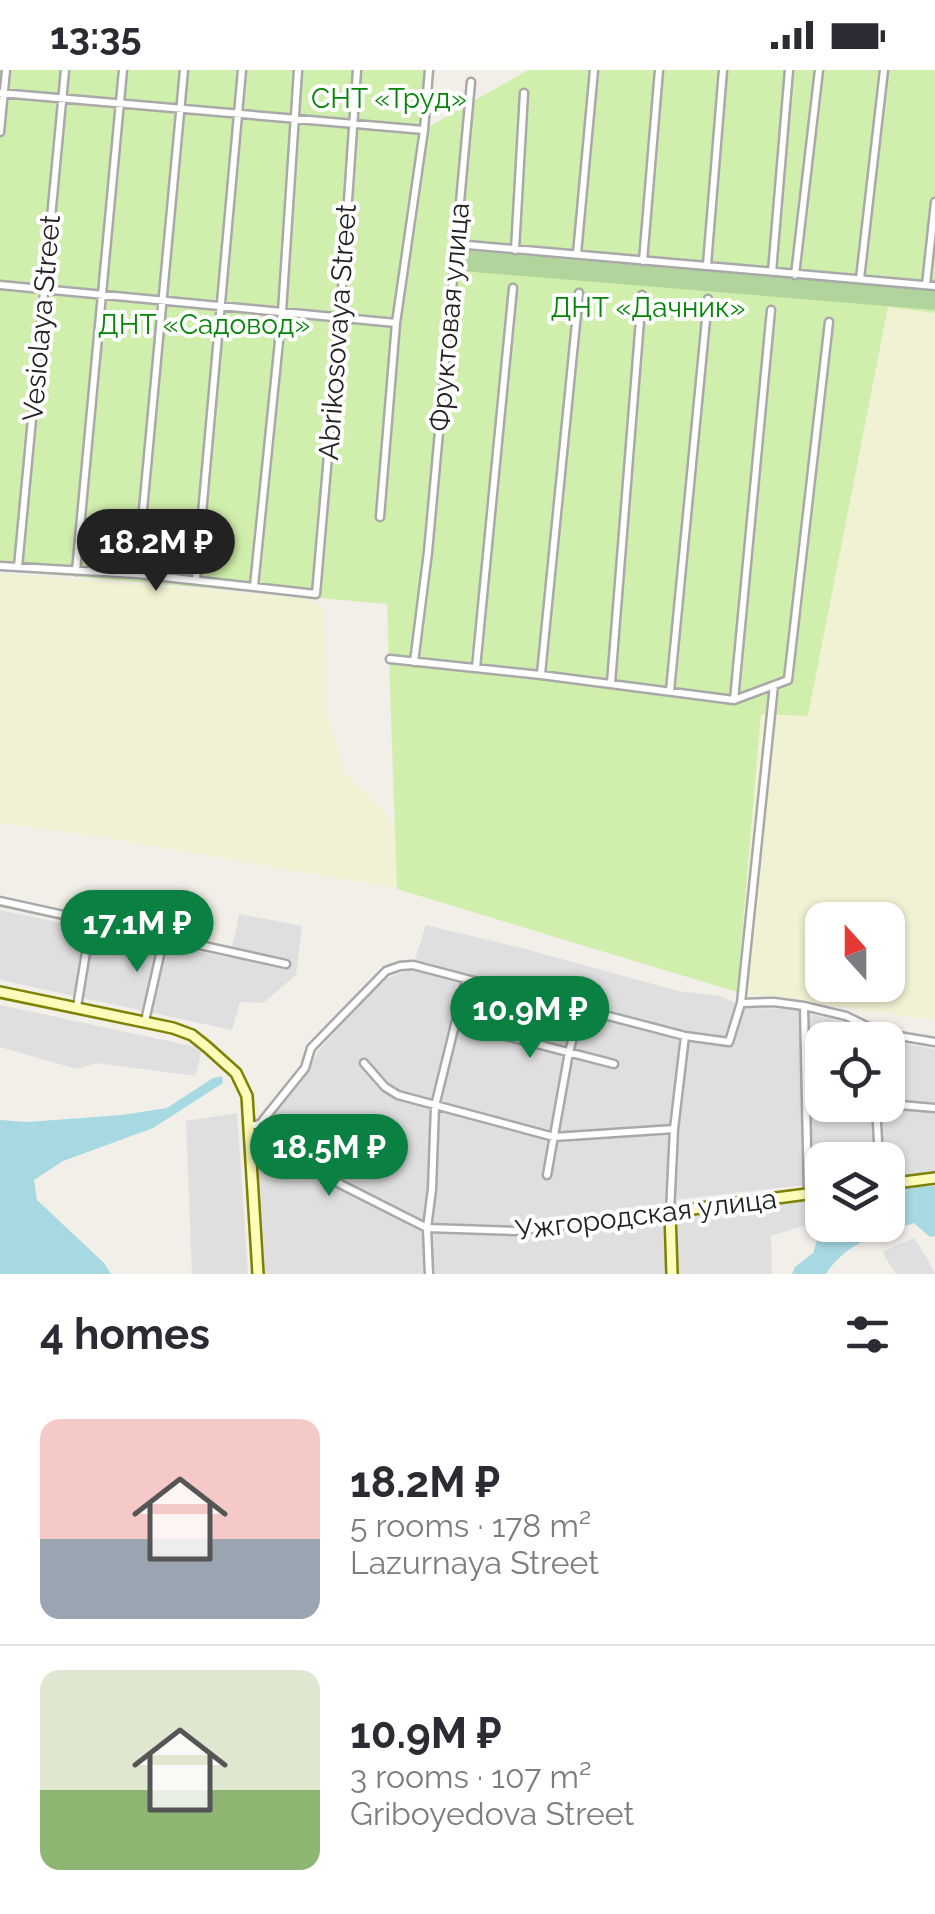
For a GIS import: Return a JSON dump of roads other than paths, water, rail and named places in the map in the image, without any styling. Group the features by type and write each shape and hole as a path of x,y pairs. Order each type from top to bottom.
{"street":[{"path":"0,132 6,70"},
{"name":"Vesiolaya Street","path":"18,567 65,70"},
{"path":"76,571 123,70"},
{"path":"137,574 184,70"},
{"path":"196,580 242,70"},
{"path":"0,566 254,586 282,312 298,70"},
{"name":"Abrikosovaya Street","path":"254,586 316,594 357,70"},
{"path":"380,517 396,324 429,70"},
{"path":"577,254 594,70"},
{"path":"642,261 659,70"},
{"path":"707,265 724,70"},
{"path":"772,272 790,70"},
{"path":"796,275 819,70"},
{"path":"860,279 884,70"},
{"name":"Фруктовая улица","path":"414,662 428,552 471,82"},
{"path":"2,93 424,130"},
{"path":"515,250 524,93"},
{"path":"456,244 930,286 935,202"},
{"path":"0,285 396,324"},
{"path":"476,668 513,288"},
{"path":"541,675 579,292"},
{"path":"611,684 642,295"},
{"path":"670,690 708,299"},
{"path":"734,700 771,310"},
{"path":"390,659 734,700 788,680 829,322"},
{"path":"255,1125 305,1068 311,1048 386,971 400,966 412,965 684,1036 728,1042 741,1003 774,685"},
{"path":"0,902 286,964"},
{"path":"77,1007 91,922"},
{"path":"146,1021 164,937"},
{"path":"430,1274 428,1228 435,1106 466,980"},
{"path":"0,992 146,1021 192,1035 236,1073 255,1125 258,1274"},
{"path":"741,1003 804,1006 856,1022"},
{"path":"804,1006 807,1142"},
{"path":"548,1174 569,1052 581,1009"},
{"path":"456,1023 614,1064"},
{"path":"672,1274 674,1128 684,1036"},
{"path":"905,1039 935,1042"},
{"path":"364,1063 398,1095 554,1137 674,1128"},
{"path":"905,1105 935,1108"},
{"name":"Ужгородская улица","path":"255,1125 336,1182 428,1228 516,1231 805,1194"},
{"path":"905,1182 935,1178"}],"water":[{"path":"222,1076 223,1083 153,1128 63,1161 34,1180 37,1200 111,1274 0,1274 0,1120 27,1122 167,1108"},
{"path":"935,1186 935,1236 930,1237 914,1223 905,1226 905,1187"},
{"path":"816,1242 864,1242 843,1254 826,1274 792,1274 813,1253"}],"park label":[{"name":"СНТ «Труд»","path":"389,98"},
{"name":"ДНТ «Дачник»","path":"648,307"},
{"name":"ДНТ «Садовод»","path":"204,324"}]}
